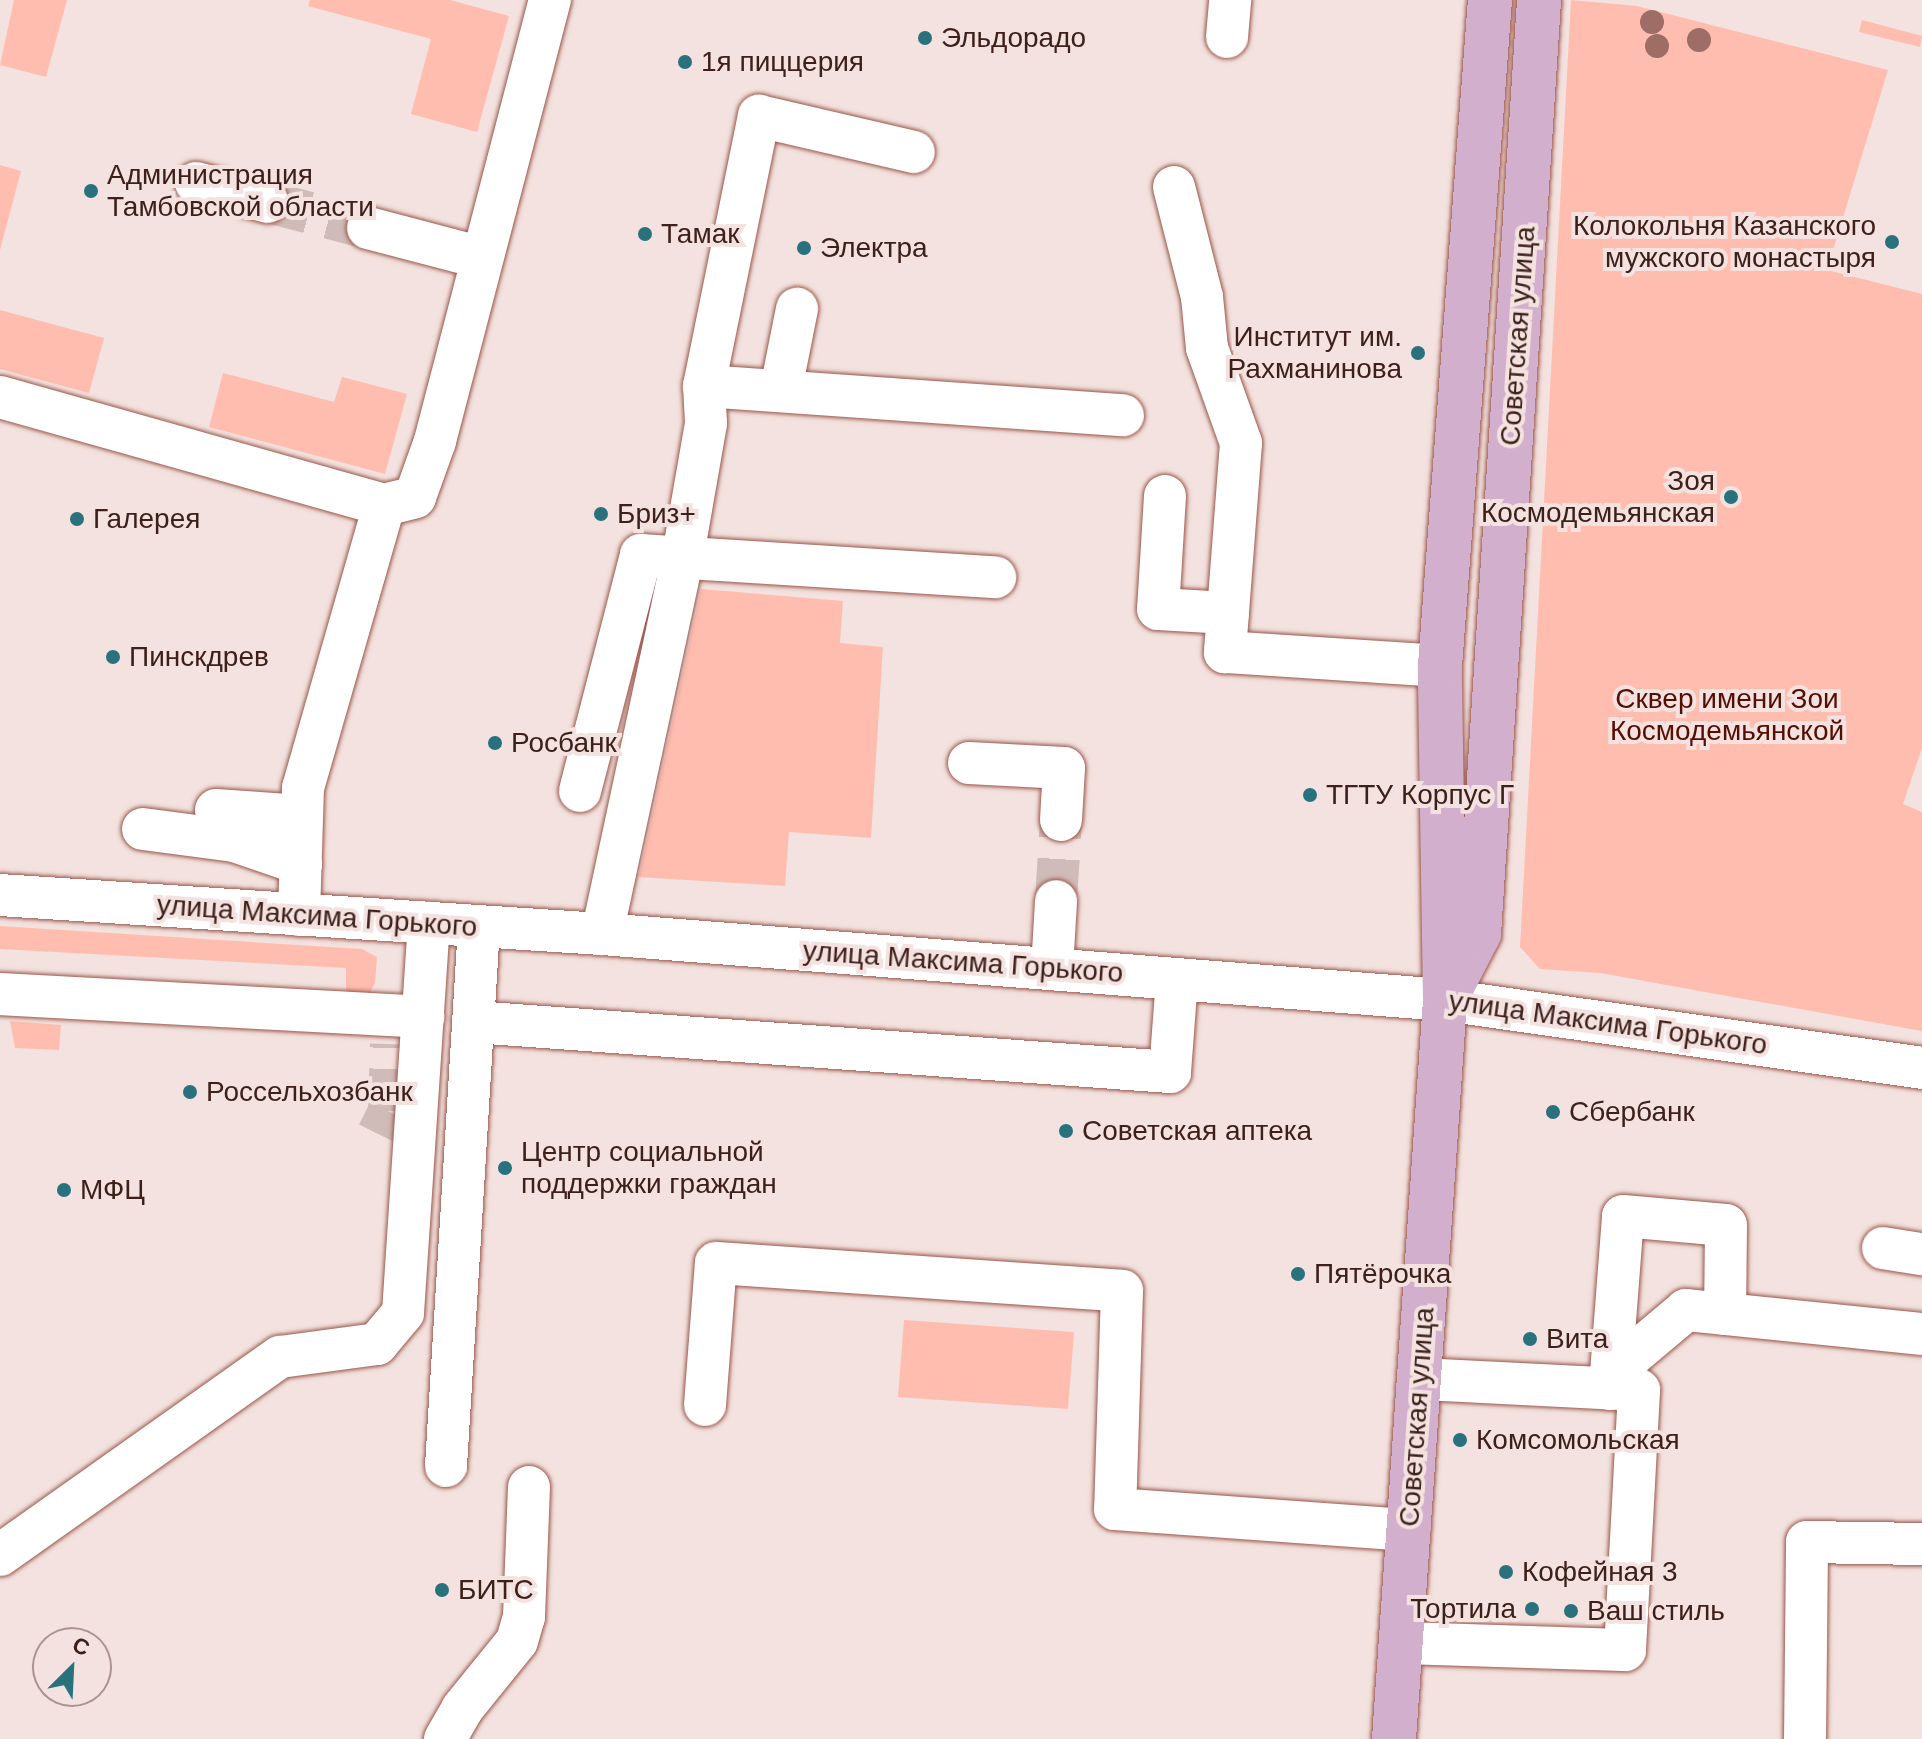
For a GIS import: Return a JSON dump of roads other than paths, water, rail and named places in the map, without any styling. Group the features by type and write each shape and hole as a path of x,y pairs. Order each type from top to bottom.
{"main road":[{"name":"Советская улица","path":"1394,1739 1445,1000 1440,666 1490,0"},
{"name":"Советская улица","path":"1445,1000 1479,934 1539,0"}],"street":[{"path":"0,397 384,505 415,497 435,441 550,0"},
{"path":"602,934 682,561 706,423 704,386 759,116 914,152"},
{"path":"196,183 268,202"},
{"path":"1174,187 1202,297 1207,348 1241,443 1225,652 1440,666"},
{"path":"368,228 482,258"},
{"path":"781,389 797,309"},
{"path":"704,386 1123,415"},
{"path":"1165,496 1158,609 1228,613"},
{"path":"299,915 303,788 384,505"},
{"path":"580,791 641,555 682,561 995,577"},
{"path":"969,763 1064,768 1061,820"},
{"path":"216,810 302,816"},
{"path":"143,829 234,841 301,864"},
{"name":"улица Максима Горького","path":"0,895 602,934 1445,1000 1922,1068"},
{"path":"1052,969 1056,901"},
{"path":"0,1555 280,1357 377,1344 403,1313 402,1026 429,923"},
{"path":"446,1466 479,926"},
{"path":"474,1022 1170,1072 1177,979"},
{"path":"0,994 402,1026"},
{"path":"1610,1381 1623,1216 1726,1225 1725,1314"},
{"path":"705,1405 716,1263 1122,1291 1115,1509 1409,1530"},
{"path":"1610,1381 1686,1310 1922,1334"},
{"path":"1401,1643 1625,1650 1639,1390 1610,1381 1420,1379"},
{"path":"445,1739 517,1641 524,1617 529,1487"},
{"path":"1805,1739 1807,1542 1922,1544"}],"tunnel":[{"path":"268,202 368,228"},
{"path":"1056,901 1061,820"},
{"path":"378,1134 389,1111 391,1044"}],"place":[{"name":"Эльдорадо","path":"925,38"},
{"name":"1я пиццерия","path":"685,62"},
{"name":"Администрация Тамбовской области","path":"91,191"},
{"name":"Тамак","path":"645,234"},
{"name":"Колокольня Казанского мужского монастыря","path":"1892,242"},
{"name":"Электра","path":"804,248"},
{"name":"Институт им. Рахманинова","path":"1418,353"},
{"name":"Зоя Космодемьянская","path":"1731,497"},
{"name":"Бриз+","path":"601,514"},
{"name":"Галерея","path":"77,519"},
{"name":"Пинскдрев","path":"113,657"},
{"name":"Росбанк","path":"495,743"},
{"name":"ТГТУ Корпус Г","path":"1310,795"},
{"name":"Россельхозбанк","path":"190,1092"},
{"name":"Сбербанк","path":"1553,1112"},
{"name":"Советская аптека","path":"1066,1131"},
{"name":"Центр социальной поддержки граждан","path":"505,1168"},
{"name":"МФЦ","path":"64,1190"},
{"name":"Пятёрочка","path":"1298,1274"},
{"name":"Вита","path":"1530,1339"},
{"name":"Комсомольская","path":"1460,1440"},
{"name":"Кофейная 3","path":"1506,1572"},
{"name":"БИТС","path":"442,1590"},
{"name":"Тортила","path":"1532,1609"},
{"name":"Ваш стиль","path":"1571,1611"}],"park label":[{"name":"Cквер имени Зои Космодемьянской","path":"1727,715"}]}
